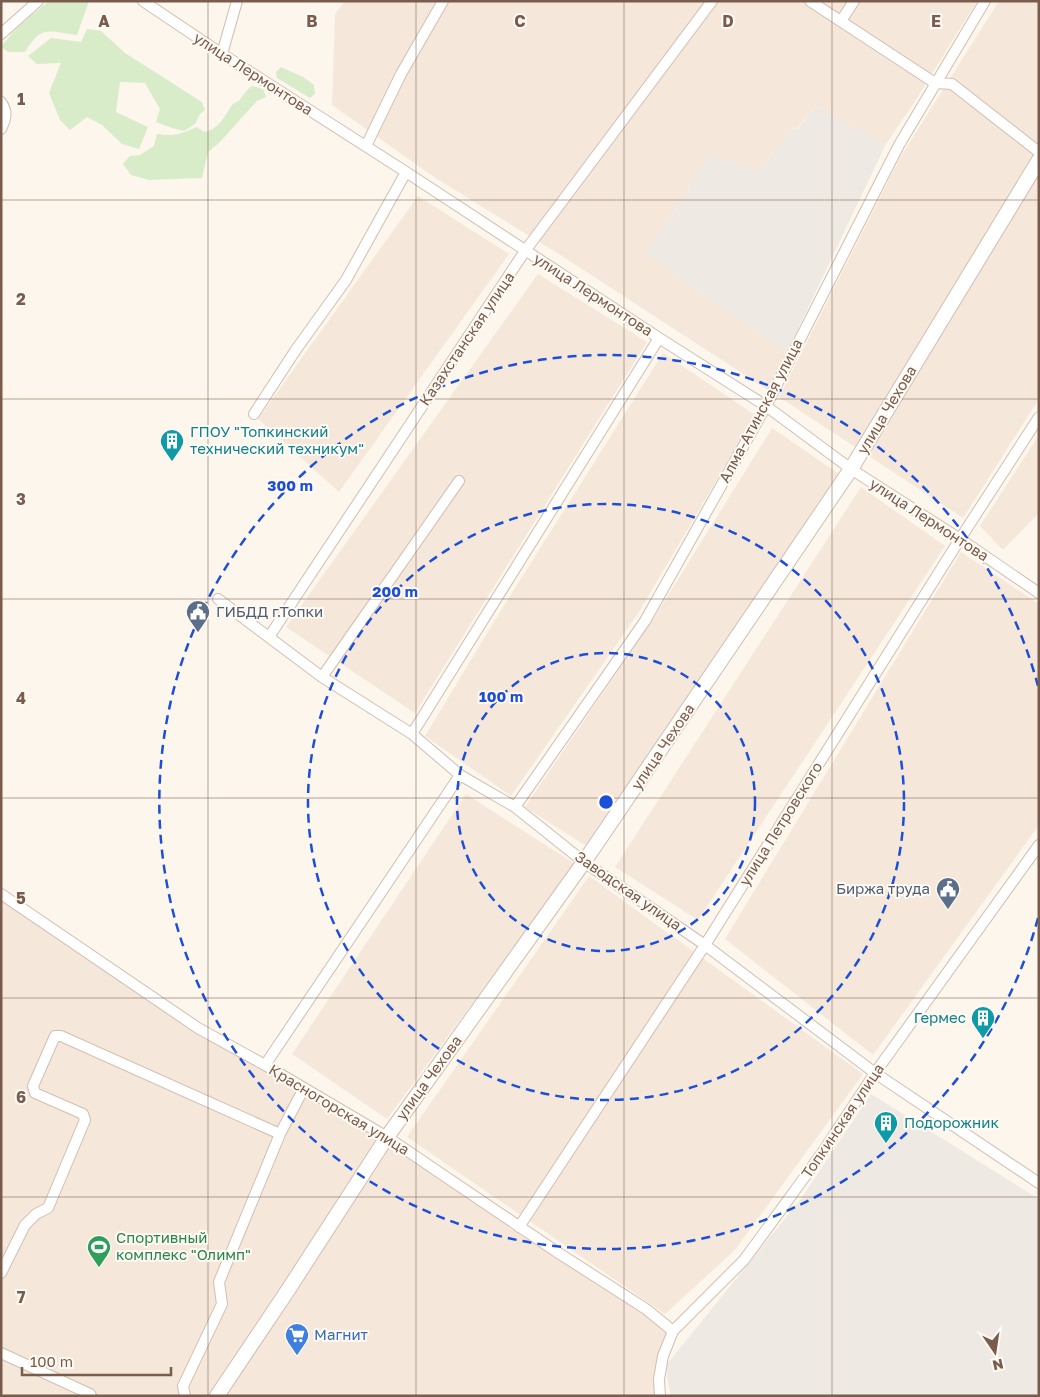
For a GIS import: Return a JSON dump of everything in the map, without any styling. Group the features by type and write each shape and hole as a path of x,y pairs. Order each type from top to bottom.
{"street":[{"path":"1,34 38,1"},
{"name":"улица Лермонтова","path":"143,1 766,406 851,469 960,539 1039,593"},
{"path":"222,54 237,1"},
{"path":"366,146 401,74 443,1"},
{"name":"Казахстанская улица","path":"269,637 525,251 712,1"},
{"path":"810,1 935,83 952,84 1039,152"},
{"path":"841,21 854,1"},
{"name":"Алма-Атинская улица","path":"515,807 644,621 766,406 899,145 985,1"},
{"path":"1,102 5,107 6,119 1,129"},
{"name":"улица Чехова","path":"218,1396 387,1137 584,862 851,469 1039,160"},
{"path":"254,414 295,351 346,280 406,172"},
{"path":"412,734 659,338"},
{"name":"улица Петровского","path":"520,1228 705,945 960,539 1039,417"},
{"path":"322,676 459,481"},
{"name":"Заводская улица","path":"218,599 322,676 412,734 460,775 515,807 584,862 705,945 876,1073 1039,1183"},
{"path":"265,1065 460,775"},
{"name":"Топкинская улица","path":"660,1396 659,1379 663,1356 673,1331 744,1260 822,1153 876,1073 1039,845"},
{"name":"Красногорская улица","path":"1,894 198,1028 387,1137 520,1228 646,1309 673,1331"},
{"path":"1,1273 24,1225 36,1214 48,1208 85,1120 83,1114 35,1093 33,1086 55,1036 61,1036 280,1134"},
{"path":"185,1396 183,1386 222,1304 219,1282 280,1134 304,1088"},
{"path":"1,1353 91,1396"}],"shaded area":[{"path":"345,1 977,1 912,106 886,144 815,106 796,130 792,128 759,172 689,184 688,193 646,252 681,280 787,352 768,390 562,256 437,179 332,105 335,14"},
{"path":"999,1 1039,1 1039,399 963,518 779,397 901,156"},
{"path":"815,106 886,144 787,352 681,280 646,252 688,193 689,184 712,154 759,172 792,128 797,130"},
{"path":"418,196 509,254 339,492 258,419"},
{"path":"538,274 647,342 415,713 286,627"},
{"path":"663,353 755,415 639,612 511,796 425,736 495,620"},
{"path":"772,428 842,476 586,846 525,807 654,618"},
{"path":"1039,435 1039,513 1003,550 980,526"},
{"path":"861,487 945,546 698,920 615,867"},
{"path":"961,552 1039,604 1039,825 873,1055 725,939"},
{"path":"466,794 575,864 387,1119 292,1054"},
{"path":"589,876 863,1074 735,1250 665,1314 407,1137"},
{"path":"1,894 198,1028 387,1137 673,1331 660,1396 1,1396"},
{"path":"871,1094 1039,1199 1039,1396 671,1396 667,1377 667,1364 800,1200"}],"green space":[{"path":"49,1 89,1 77,35 46,32 36,37 25,52 8,52 1,47 18,28"},
{"path":"87,29 101,31 125,53 202,102 205,110 200,114 195,124 184,131 156,122 160,109 145,83 120,82 116,112 148,127 139,149 122,144 102,125 87,117 70,130 60,120 49,93 61,63 37,64 28,56 51,38 81,42"},
{"path":"281,67 303,77 314,85 315,94 310,98 277,78 276,72"},
{"path":"252,86 263,89 266,97 257,101 219,143 208,152 202,178 149,180 131,175 123,164 130,156 140,155 154,146 157,134 177,134 196,127 205,132 215,128 232,105 239,101"}],"place":[{"name":"ГПОУ \"Топкинский технический техникум\"","path":"172,462"},
{"name":"ГИБДД г.Топки","path":"198,633"},
{"name":"Биржа труда","path":"948,910"},
{"name":"Гермес","path":"983,1039"},
{"name":"Подорожник","path":"886,1144"},
{"name":"Спортивный комплекс \"Олимп\"","path":"99,1268"},
{"name":"Магнит","path":"297,1356"}]}
